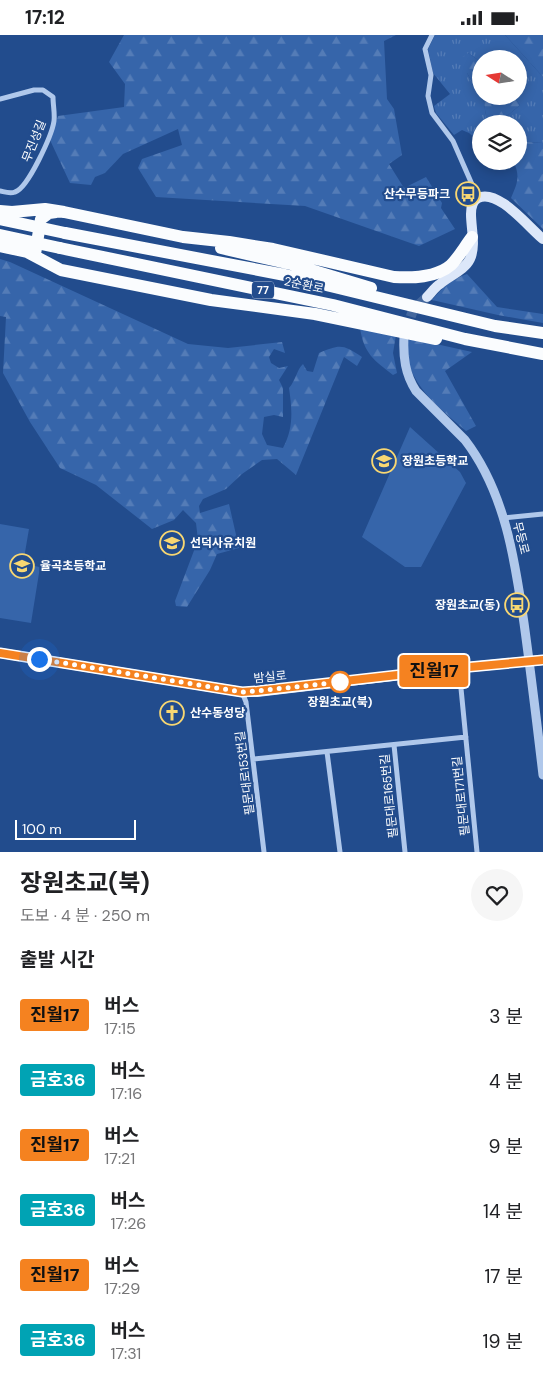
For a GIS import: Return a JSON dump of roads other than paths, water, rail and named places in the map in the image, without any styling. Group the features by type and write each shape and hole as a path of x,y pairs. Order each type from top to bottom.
{"highway":[{"path":"0,211 12,212 45,209 64,212 183,237 268,248 394,277 409,278 431,274 450,266 472,237"},
{"path":"0,219 31,210"},
{"path":"35,256 35,246 41,219 50,213 64,212"},
{"name":"2순환로","path":"0,219 285,275 471,320 543,333"},
{"name":"2순환로","path":"0,235 333,305 465,339 543,354"},
{"path":"183,237 194,242 291,264 396,295 434,311"},
{"path":"0,246 27,251 61,271 211,300 315,314 446,341 465,339"}],"main road":[{"path":"427,297 439,285 466,265 470,259 472,249 471,207 478,198 484,196 499,200 543,239"},
{"name":"밤실로","path":"0,653 242,692 543,660"}],"street":[{"path":"432,35 425,49 431,75 428,96 432,113 453,141 478,198"},
{"name":"무진성길","path":"0,191 16,192 23,187 38,162 54,121 53,97 42,90 34,90 2,99"},
{"name":"무등로","path":"404,337 403,353 411,384 472,449 492,486 504,519 516,570 530,661 543,775"},
{"path":"504,519 543,514"},
{"name":"필문대로171번길","path":"459,668 477,852"},
{"name":"필문대로153번길","path":"242,692 246,701 254,759 264,852"},
{"name":"필문대로171번길","path":"394,745 466,737"},
{"name":"필문대로165번길","path":"254,759 394,745 405,852"},
{"path":"327,752 340,852"}],"tunnel":[{"path":"406,331 413,310 427,297"}],"place":[{"name":"산수무등파크","path":"468,194"},
{"name":"장원초등학교","path":"384,461"},
{"name":"선덕사유치원","path":"172,543"},
{"name":"율곡초등학교","path":"22,566"},
{"name":"장원초교(동)","path":"517,605"},
{"name":"장원초교(북)","path":"340,682"},
{"name":"산수동성당","path":"172,713"}]}
